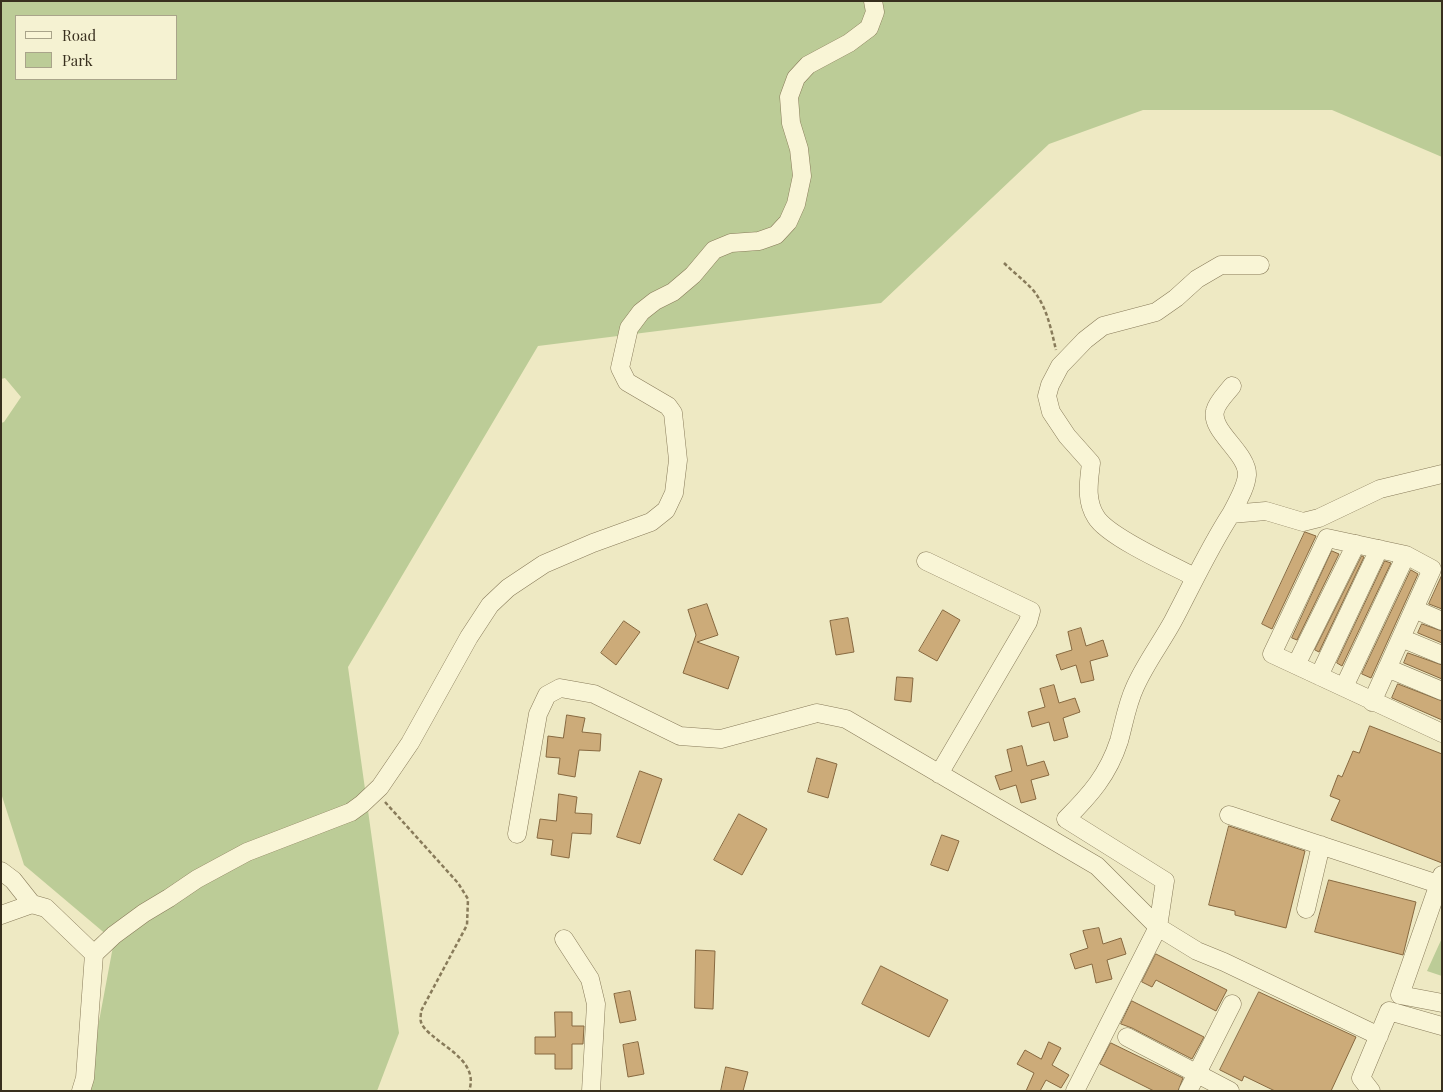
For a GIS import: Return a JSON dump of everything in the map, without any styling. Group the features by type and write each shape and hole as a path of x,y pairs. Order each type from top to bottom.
{"street":[{"path":"81,1091 86,1078 94,954 114,935 144,913 197,879 248,852 351,812 362,804 375,792 410,743 469,637 490,605 502,593 544,564 593,543 651,522 666,510 674,493 678,460 673,413 668,406 628,382 620,368 628,328 641,312 655,301 673,292 693,275 714,250 731,243 759,241 776,235 788,222 796,204 802,176 799,149 791,123 789,97 796,78 808,65 849,43 869,28 875,12 873,1"},
{"path":"1196,577 1108,529 1096,517 1089,500 1091,463 1067,436 1051,412 1047,396 1050,385 1060,366 1085,340 1103,326 1156,312 1176,298 1197,279 1221,265 1260,265"},
{"path":"1075,1091 1158,927 1165,881 1066,819 1092,793 1110,765 1135,686 1173,621 1246,483 1247,473 1243,460 1216,422 1214,414 1217,405 1232,386"},
{"path":"1231,514 1266,511 1303,522 1320,518 1380,489 1442,474"},
{"path":"1372,702 1432,569 1406,555 1327,538 1272,654 1372,702 1442,733"},
{"path":"1296,665 1356,544"},
{"path":"1319,676 1379,549"},
{"path":"1344,687 1406,555"},
{"path":"926,561 1031,611 1028,622 939,774"},
{"path":"1414,609 1442,621"},
{"path":"1401,638 1442,655"},
{"path":"1387,668 1442,691"},
{"path":"517,834 538,714 547,695 560,688 594,694 680,736 721,739 817,712 846,719 1097,866 1158,927 1196,951 1224,962 1379,1036"},
{"path":"1228,815 1321,845 1440,879 1400,995 1442,1003"},
{"path":"1306,909 1321,845"},
{"path":"1,871 13,880 32,904"},
{"path":"1,915 32,904 46,908 94,954"},
{"path":"564,940 590,979 596,1004 591,1091"},
{"path":"1188,1091 1232,1004"},
{"path":"1363,1087 1389,1011 1442,1026"},
{"path":"1127,1037 1230,1091"}],"path":[{"path":"1004,263 1033,290 1040,302 1048,317 1060,366"},
{"path":"375,792 458,883 468,899 467,926 421,1011 421,1022 427,1032 466,1063 471,1075 469,1091"}],"green space":[{"path":"1,1 1442,1 1442,157 1332,110 1143,110 1049,144 881,303 538,346 348,667 399,1033 377,1091 86,1091 114,941 24,865 1,793 1,423 4,422 21,397 5,378 1,379"},
{"path":"1442,938 1442,976 1427,971"}],"building":[{"path":"1305,532 1316,536 1272,629 1262,624"},
{"path":"1332,551 1339,554 1297,640 1292,638"},
{"path":"1362,556 1364,557 1319,652 1315,650"},
{"path":"1385,561 1391,563 1342,666 1337,663"},
{"path":"1411,570 1418,574 1371,678 1362,674"},
{"path":"1442,575 1442,609 1429,604"},
{"path":"707,604 718,635 697,642 739,657 728,689 683,673 696,635 688,610"},
{"path":"943,610 960,620 937,661 919,651"},
{"path":"848,618 854,652 836,655 830,621"},
{"path":"624,621 640,632 616,665 601,653"},
{"path":"1422,624 1442,631 1442,643 1418,633"},
{"path":"1081,628 1086,646 1103,640 1108,656 1090,661 1094,680 1081,683 1076,665 1061,670 1056,655 1072,650 1068,632"},
{"path":"1408,653 1442,665 1442,679 1404,663"},
{"path":"897,677 913,678 911,702 895,700"},
{"path":"1398,684 1442,701 1442,720 1392,698"},
{"path":"1054,685 1059,703 1075,698 1080,712 1063,718 1068,737 1054,741 1049,722 1032,727 1028,712 1045,707 1040,689"},
{"path":"567,715 585,718 582,732 601,734 600,751 579,750 575,777 558,774 560,758 546,757 548,736 563,738"},
{"path":"1370,726 1442,754 1442,863 1331,820 1340,800 1330,796 1338,775 1342,777 1353,751 1359,753"},
{"path":"1022,746 1027,766 1044,761 1049,775 1031,780 1036,799 1021,803 1016,785 1000,790 995,776 1012,771 1007,750"},
{"path":"817,758 837,764 828,798 808,792"},
{"path":"640,771 662,779 640,844 617,837"},
{"path":"559,794 577,797 575,813 592,814 591,834 572,833 569,858 551,855 553,840 537,838 540,819 556,821"},
{"path":"739,814 767,829 742,875 714,860"},
{"path":"1229,826 1305,851 1286,928 1235,915 1235,911 1209,905"},
{"path":"942,835 959,841 948,871 931,865"},
{"path":"1329,880 1416,902 1403,955 1315,932"},
{"path":"1099,928 1103,944 1121,938 1126,954 1107,960 1112,979 1096,983 1092,964 1075,969 1070,954 1088,948 1083,931"},
{"path":"696,950 715,951 713,1009 695,1008"},
{"path":"1156,954 1227,990 1216,1011 1156,980 1152,987 1142,982"},
{"path":"881,966 948,1000 929,1037 862,1004"},
{"path":"630,991 636,1020 620,1023 614,994"},
{"path":"1259,992 1356,1037 1331,1091 1275,1091 1244,1076 1242,1081 1220,1070"},
{"path":"1132,1001 1204,1037 1192,1059 1121,1024"},
{"path":"555,1012 572,1012 572,1026 584,1026 583,1044 572,1044 572,1069 555,1069 555,1054 535,1054 535,1037 555,1037"},
{"path":"638,1042 644,1074 628,1077 623,1045"},
{"path":"1049,1042 1061,1048 1052,1065 1069,1075 1061,1088 1046,1080 1040,1091 1026,1091 1034,1073 1017,1064 1025,1050 1041,1059"},
{"path":"1111,1043 1183,1078 1178,1091 1154,1091 1100,1064"},
{"path":"726,1067 748,1072 743,1091 721,1091"}]}
